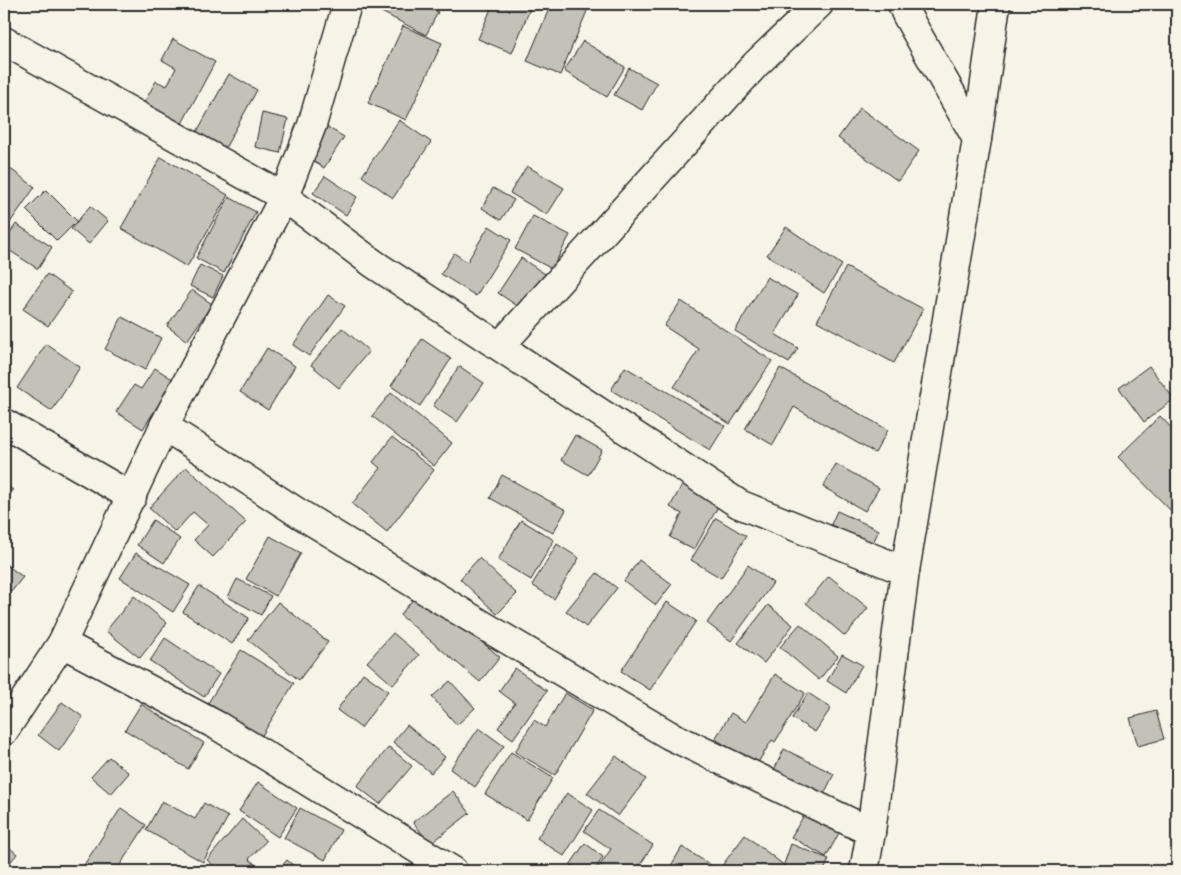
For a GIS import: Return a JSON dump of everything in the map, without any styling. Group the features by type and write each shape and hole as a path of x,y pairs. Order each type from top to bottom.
{"street":[{"path":"4,731 62,643 164,426 284,197 312,125 347,4"},
{"path":"500,346 756,64 820,4"},
{"path":"902,4 977,139"},
{"path":"864,871 905,571 977,139 996,4"},
{"path":"4,41 284,197 374,264 739,504 905,571"},
{"path":"4,423 132,497"},
{"path":"164,426 309,519 668,735 870,832"},
{"path":"62,643 218,726 453,871"}],"building":[{"path":"366,4 423,4 438,12 426,35"},
{"path":"493,4 532,4 512,53 478,39"},
{"path":"551,4 590,4 560,75 527,61"},
{"path":"403,26 442,43 406,120 368,103"},
{"path":"173,39 215,62 178,131 140,110 156,81 167,86 176,68 162,60"},
{"path":"583,41 625,67 607,97 564,71"},
{"path":"629,68 657,83 642,110 614,95"},
{"path":"229,74 257,90 223,152 194,137"},
{"path":"860,108 919,151 898,181 838,138"},
{"path":"262,113 288,119 280,153 255,147"},
{"path":"399,120 431,142 393,198 362,176"},
{"path":"322,124 344,137 324,168 303,155"},
{"path":"161,157 228,195 187,267 121,228"},
{"path":"5,165 35,187 4,231 4,167"},
{"path":"527,166 564,188 547,215 510,193"},
{"path":"325,176 357,197 346,215 313,193"},
{"path":"493,188 514,200 501,220 482,208"},
{"path":"46,190 77,221 57,241 26,210"},
{"path":"229,197 256,212 224,273 196,258"},
{"path":"90,206 108,221 89,244 71,229"},
{"path":"533,216 570,235 552,269 515,249"},
{"path":"16,224 52,247 38,269 4,247 4,243"},
{"path":"489,226 511,240 476,296 441,274 454,253 467,262"},
{"path":"786,227 842,265 824,293 767,255"},
{"path":"521,258 545,274 522,309 498,293"},
{"path":"200,265 223,276 213,297 190,286"},
{"path":"846,267 923,309 894,363 817,321"},
{"path":"47,274 72,292 48,326 23,309"},
{"path":"767,277 798,295 775,334 798,348 789,363 735,331"},
{"path":"192,290 212,304 187,341 167,326"},
{"path":"328,295 345,306 309,356 293,345"},
{"path":"681,301 772,361 730,424 674,387 699,349 664,326"},
{"path":"122,317 161,338 145,370 105,349"},
{"path":"342,328 369,351 339,388 311,365"},
{"path":"422,339 451,359 420,406 391,386"},
{"path":"46,344 80,367 52,411 17,388"},
{"path":"267,348 295,366 268,410 240,392"},
{"path":"459,366 484,383 457,422 433,406"},
{"path":"1149,366 1174,399 1144,422 1119,388"},
{"path":"625,367 725,426 710,450 611,390"},
{"path":"155,368 174,380 143,429 116,412 134,385 141,389"},
{"path":"780,368 888,430 875,453 794,407 773,445 745,429"},
{"path":"391,393 452,443 434,466 372,416"},
{"path":"1160,416 1177,434 1177,517 1118,457"},
{"path":"575,435 602,450 588,475 561,460"},
{"path":"392,437 434,470 387,532 352,504 380,468 373,462"},
{"path":"836,464 879,488 865,511 823,487"},
{"path":"186,467 246,522 213,557 194,540 208,525 193,512 175,532 149,508"},
{"path":"502,475 566,510 553,533 490,498"},
{"path":"683,483 720,503 694,550 670,537 682,514 670,507"},
{"path":"4,484 13,490 4,504"},
{"path":"837,511 879,530 871,547 829,529"},
{"path":"716,518 746,536 721,578 691,560"},
{"path":"153,520 180,539 164,563 137,545"},
{"path":"521,520 554,540 531,580 498,560"},
{"path":"270,536 301,553 276,596 246,579"},
{"path":"557,544 579,558 554,599 532,585"},
{"path":"136,553 190,585 173,612 120,578"},
{"path":"479,558 517,594 497,614 460,579"},
{"path":"639,560 672,584 656,605 624,581"},
{"path":"4,563 23,577 11,592 4,587"},
{"path":"748,565 773,583 731,641 707,623"},
{"path":"597,573 617,588 586,627 566,611"},
{"path":"829,576 868,608 845,636 806,603"},
{"path":"237,579 271,596 261,615 228,597"},
{"path":"199,586 249,618 232,644 183,612"},
{"path":"420,591 500,657 480,682 400,615"},
{"path":"134,596 167,623 140,658 106,631"},
{"path":"278,602 328,642 299,680 248,640"},
{"path":"667,602 696,621 650,690 621,671"},
{"path":"768,605 793,625 764,663 738,643"},
{"path":"800,624 838,656 819,680 780,647"},
{"path":"393,633 419,655 393,685 367,662"},
{"path":"165,638 219,674 204,697 150,661"},
{"path":"241,650 294,683 261,737 208,703"},
{"path":"842,654 862,665 846,693 827,681"},
{"path":"515,668 547,691 513,739 498,728 515,703 499,691"},
{"path":"363,673 388,691 361,728 337,710"},
{"path":"775,674 805,693 775,742 772,740 757,764 715,739 731,713 746,722"},
{"path":"450,681 475,708 457,725 432,697"},
{"path":"565,693 593,710 555,775 515,752 534,720 545,727"},
{"path":"808,693 831,708 815,732 792,718"},
{"path":"62,702 83,717 59,751 38,735"},
{"path":"141,704 204,743 188,769 125,730"},
{"path":"1156,711 1164,739 1138,746 1130,718"},
{"path":"407,725 445,757 431,773 393,742"},
{"path":"479,728 504,746 475,787 450,769"},
{"path":"389,747 412,766 380,804 357,786"},
{"path":"784,749 834,774 823,796 773,772"},
{"path":"511,752 553,778 527,820 485,794"},
{"path":"616,756 646,779 618,816 587,793"},
{"path":"109,757 129,773 111,794 91,777"},
{"path":"258,782 297,808 278,837 239,811"},
{"path":"453,791 470,813 430,844 413,822"},
{"path":"567,793 593,810 564,856 537,838"},
{"path":"162,801 195,819 204,803 228,817 203,862 146,830"},
{"path":"121,808 146,825 116,871 80,871"},
{"path":"300,808 341,830 325,860 284,838"},
{"path":"599,810 653,845 636,871 596,871 611,849 584,831"},
{"path":"806,812 840,831 826,857 791,837"},
{"path":"242,819 266,841 249,859 262,870 220,871 207,860"},
{"path":"745,835 785,866 781,871 718,871"},
{"path":"4,843 17,854 4,870"},
{"path":"585,843 603,857 594,871 579,871 570,865"},
{"path":"791,844 829,859 824,871 793,871 783,867"},
{"path":"682,847 714,867 712,871 668,871"},
{"path":"287,860 300,871 278,871"},
{"path":"270,864 278,871 264,871"}]}
